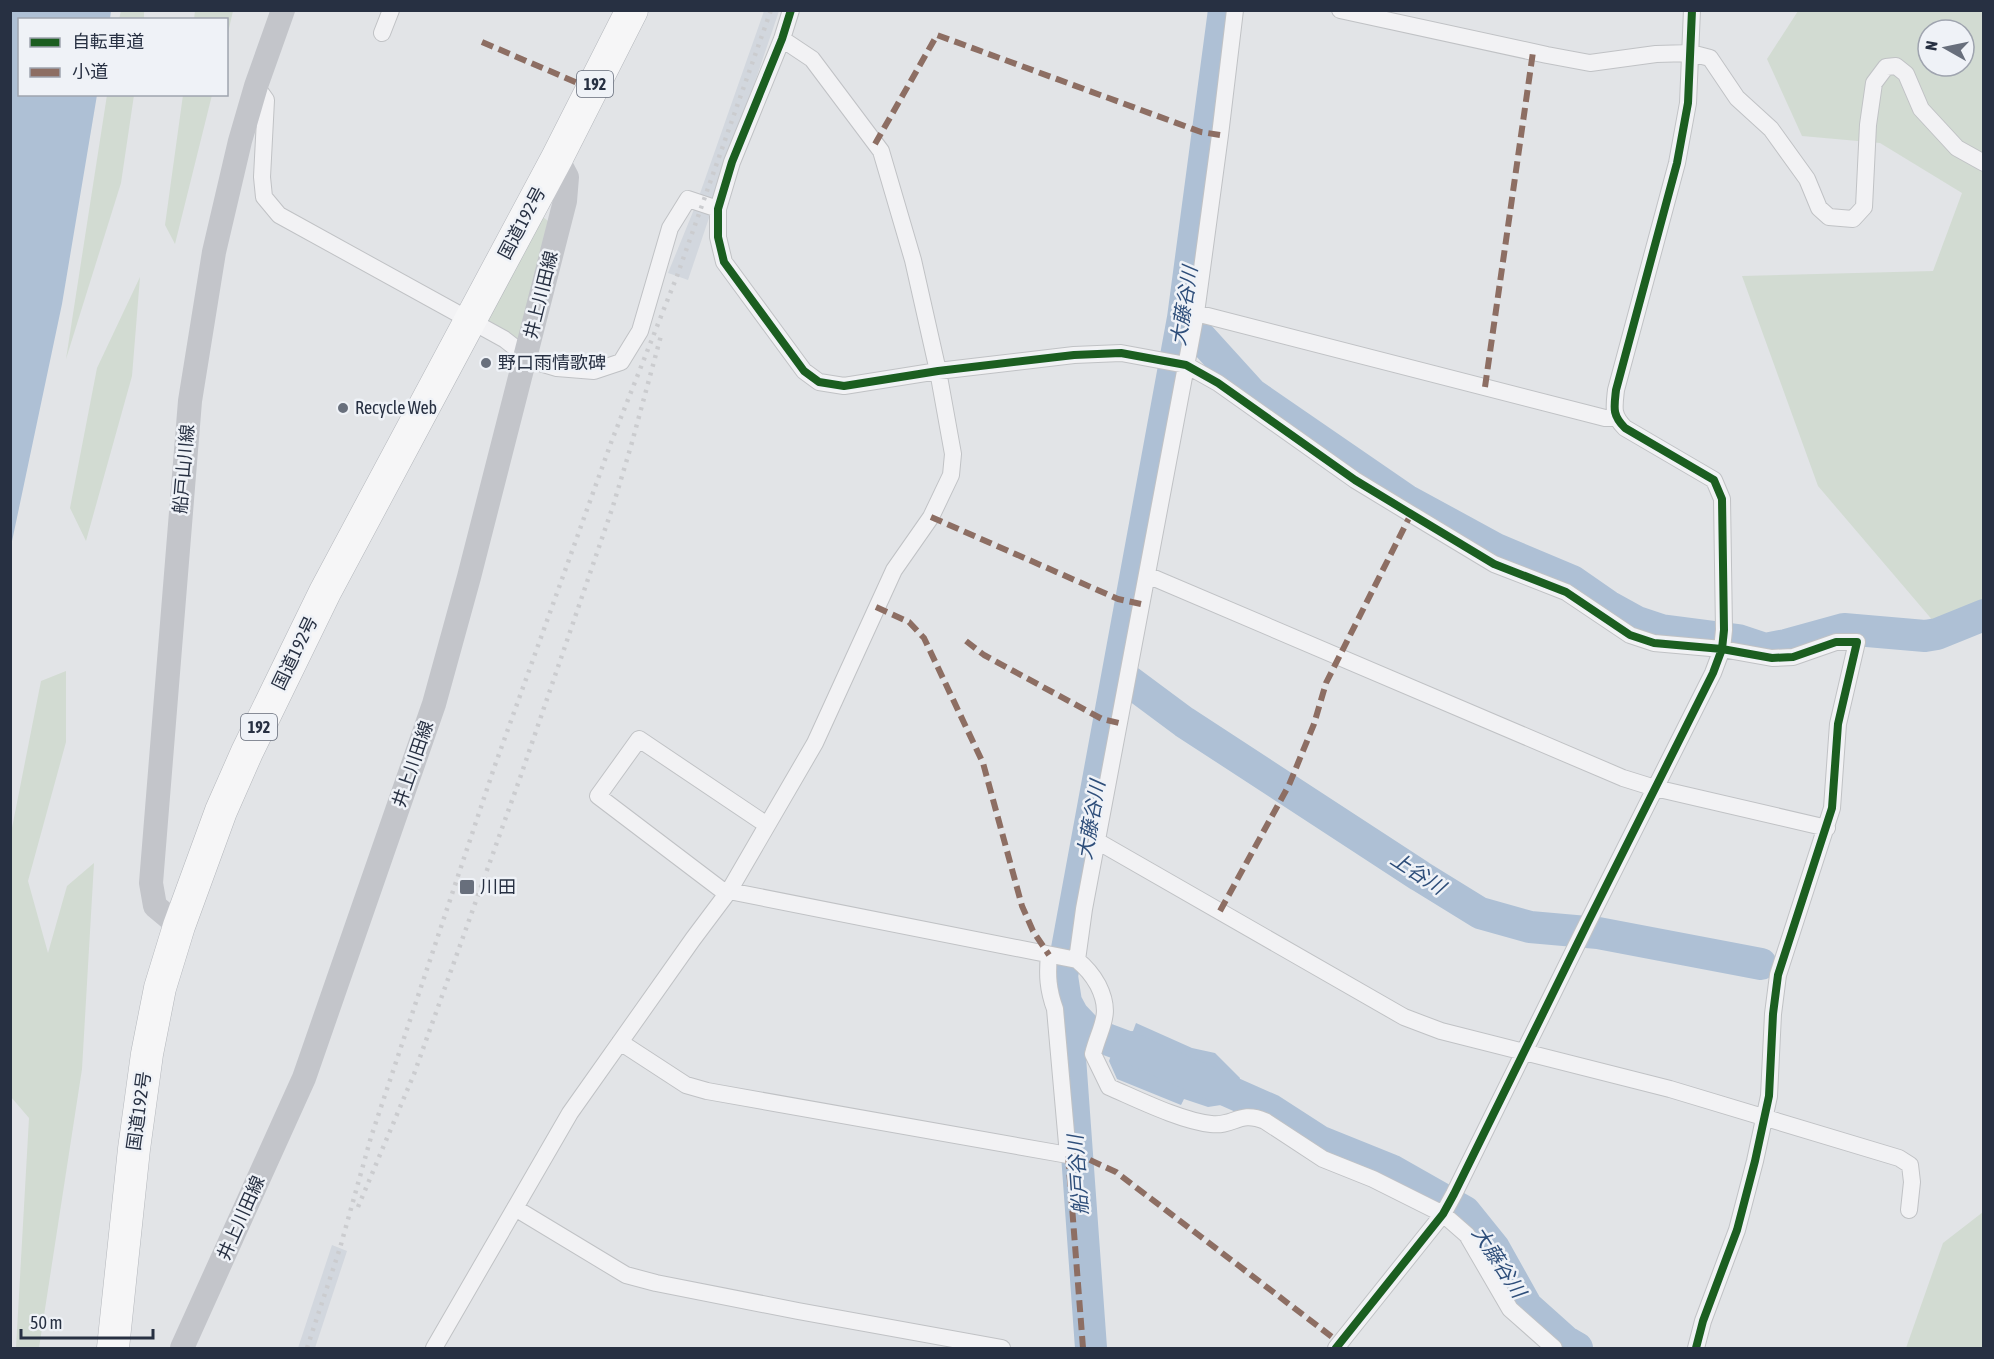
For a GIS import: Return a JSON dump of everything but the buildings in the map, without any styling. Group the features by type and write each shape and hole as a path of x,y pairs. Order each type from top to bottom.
{"highway":[{"name":"国道192号","path":"113,1348 132,1161 147,1054 160,988 179,926 221,811 247,752 326,592 557,158 632,10"}],"main road":[{"name":"船戸山川線","path":"179,926 155,906 151,883 190,401 214,252 240,141 256,86 283,10"},
{"name":"井上川田線","path":"182,1348 304,1077 430,716 469,577 565,201 567,177 557,158"}],"street":[{"path":"382,33 391,10"},
{"path":"791,10 782,39 732,162 718,208 718,237 724,262 804,371 819,382 844,386 938,371 1109,353 1121,353 1178,364 1218,383 1355,480 1494,564 1566,592 1630,634 1654,643 1723,641 1772,658 1793,657 1836,642 1857,642 1838,724 1832,808 1786,944 1778,975 1773,1014 1769,1096 1765,1116 1737,1230 1703,1321 1696,1348"},
{"path":"620,1042 686,1085 707,1091 1068,1155 1055,1009 1048,991 1047,974 1064,958 1084,909 1147,575 1178,364 1193,325 1235,10"},
{"path":"1340,10 1547,56 1590,63 1656,54 1691,53 1710,58 1737,98 1771,129 1807,179 1819,208 1829,217 1852,219 1864,207 1868,124 1872,93 1874,83 1886,67 1896,66 1906,74 1921,109 1957,148 1983,163"},
{"path":"1336,1348 1448,1205 1713,673 1723,641 1722,499 1719,489 1714,480 1625,428 1616,418 1614,404 1677,163 1688,103 1692,10"},
{"path":"434,1348 570,1113 728,892 815,743 894,570 932,517 951,475 952,454 938,371 913,260 881,151 812,59 782,39"},
{"path":"256,86 266,100 262,177 264,197 279,215 504,339 526,356 557,368 594,371 621,362 639,331 670,228 688,199 718,208"},
{"path":"1193,325 1605,418 1616,418"},
{"path":"1147,575 1623,778 1655,788 1827,828"},
{"path":"767,825 639,739 598,796 728,892 1064,958 1090,970 1105,998 1106,1009 1102,1030 1093,1054 1109,1087 1192,1120 1213,1125 1247,1116 1256,1117 1323,1159 1448,1205 1510,1310 1554,1348"},
{"path":"1097,840 1404,1017 1441,1031 1670,1089 1765,1116 1899,1158 1910,1165 1912,1182 1909,1210"},
{"path":"515,1208 626,1275 798,1311 1002,1348"}],"shaded area":[{"path":"121,11 144,11 144,18 119,18"},
{"path":"195,11 233,11 228,33 228,18 194,18"},
{"path":"764,11 779,11 688,280 668,273 697,202"},
{"path":"1798,11 1983,11 1983,628 1946,636 1818,486 1742,276 1933,271 1962,193 1880,143 1802,136 1767,59"},
{"path":"107,96 134,96 121,183 66,359"},
{"path":"183,96 212,96 175,244 165,225"},
{"path":"538,213 548,221 518,344 482,323"},
{"path":"140,277 132,376 86,541 70,508 97,368"},
{"path":"66,671 66,742 28,881 48,953 67,886 94,863 82,1069 39,1348 16,1348 29,1118 11,1097 11,833 41,681"},
{"path":"1983,1212 1983,1348 1906,1348 1943,1243"},
{"path":"332,1245 347,1251 315,1348 298,1348"}],"water":[{"path":"11,10 111,11 110,18 18,18 18,96 97,96 62,304 11,546"},
{"path":"1136,1023 1192,1048 1215,1053 1240,1078 1230,1108 1221,1105 1208,1107 1184,1099 1181,1105 1117,1079 1109,1061 1119,1033 1133,1031"}],"waterway":[{"name":"大藤谷川","path":"1224,10 1183,318 1062,976 1066,1002 1073,1015 1090,1033 1133,1049 1271,1110 1319,1141 1391,1170 1465,1212 1494,1248 1527,1307 1565,1341 1577,1348"},
{"name":"上谷川","path":"1183,318 1252,394 1406,500 1496,549 1572,581 1608,606 1637,622 1661,630 1738,640 1765,649 1844,629 1925,636 1937,634 1984,615"},
{"name":"上谷川","path":"1118,673 1184,722 1480,913 1530,927 1598,933 1761,964"},
{"name":"船戸谷川","path":"1066,1002 1091,1348"}],"railway":[{"path":"307,1348 340,1248 371,1137 494,768 612,440 677,276 771,10"},
{"path":"358,1207 414,1074 520,778 613,506 662,332"}],"marked path":[{"path":"875,144 937,35 1201,132 1220,135"},
{"path":"482,42 580,84"},
{"path":"1485,387 1533,52"},
{"path":"1220,911 1289,785 1314,724 1326,683 1411,514"},
{"path":"931,517 1118,599 1141,604"},
{"path":"876,607 909,622 924,638 983,763 1022,906 1033,931 1049,955"},
{"path":"966,641 984,655 1102,719 1119,723"},
{"path":"1083,1348 1068,1155 1088,1159 1116,1172 1340,1343"}],"cycle path":[{"path":"791,10 782,39 732,162 718,209 718,237 724,262 804,371 819,382 844,386 938,371 1074,355 1121,353 1186,365 1218,383 1355,480 1494,564 1566,592 1630,635 1654,643 1722,649 1772,658 1793,657 1836,642 1857,642 1838,724 1832,808 1778,975 1773,1014 1769,1096 1755,1161 1737,1230 1703,1321 1696,1348"},
{"path":"1336,1348 1443,1214 1713,673 1722,649 1724,630 1722,499 1714,480 1625,428 1616,415 1615,407 1616,390 1677,163 1688,103 1692,10"}],"place":[{"name":"野口雨情歌碑","path":"486,363"},
{"name":"Recycle Web","path":"343,408"},
{"name":"川田","path":"467,887"}]}
